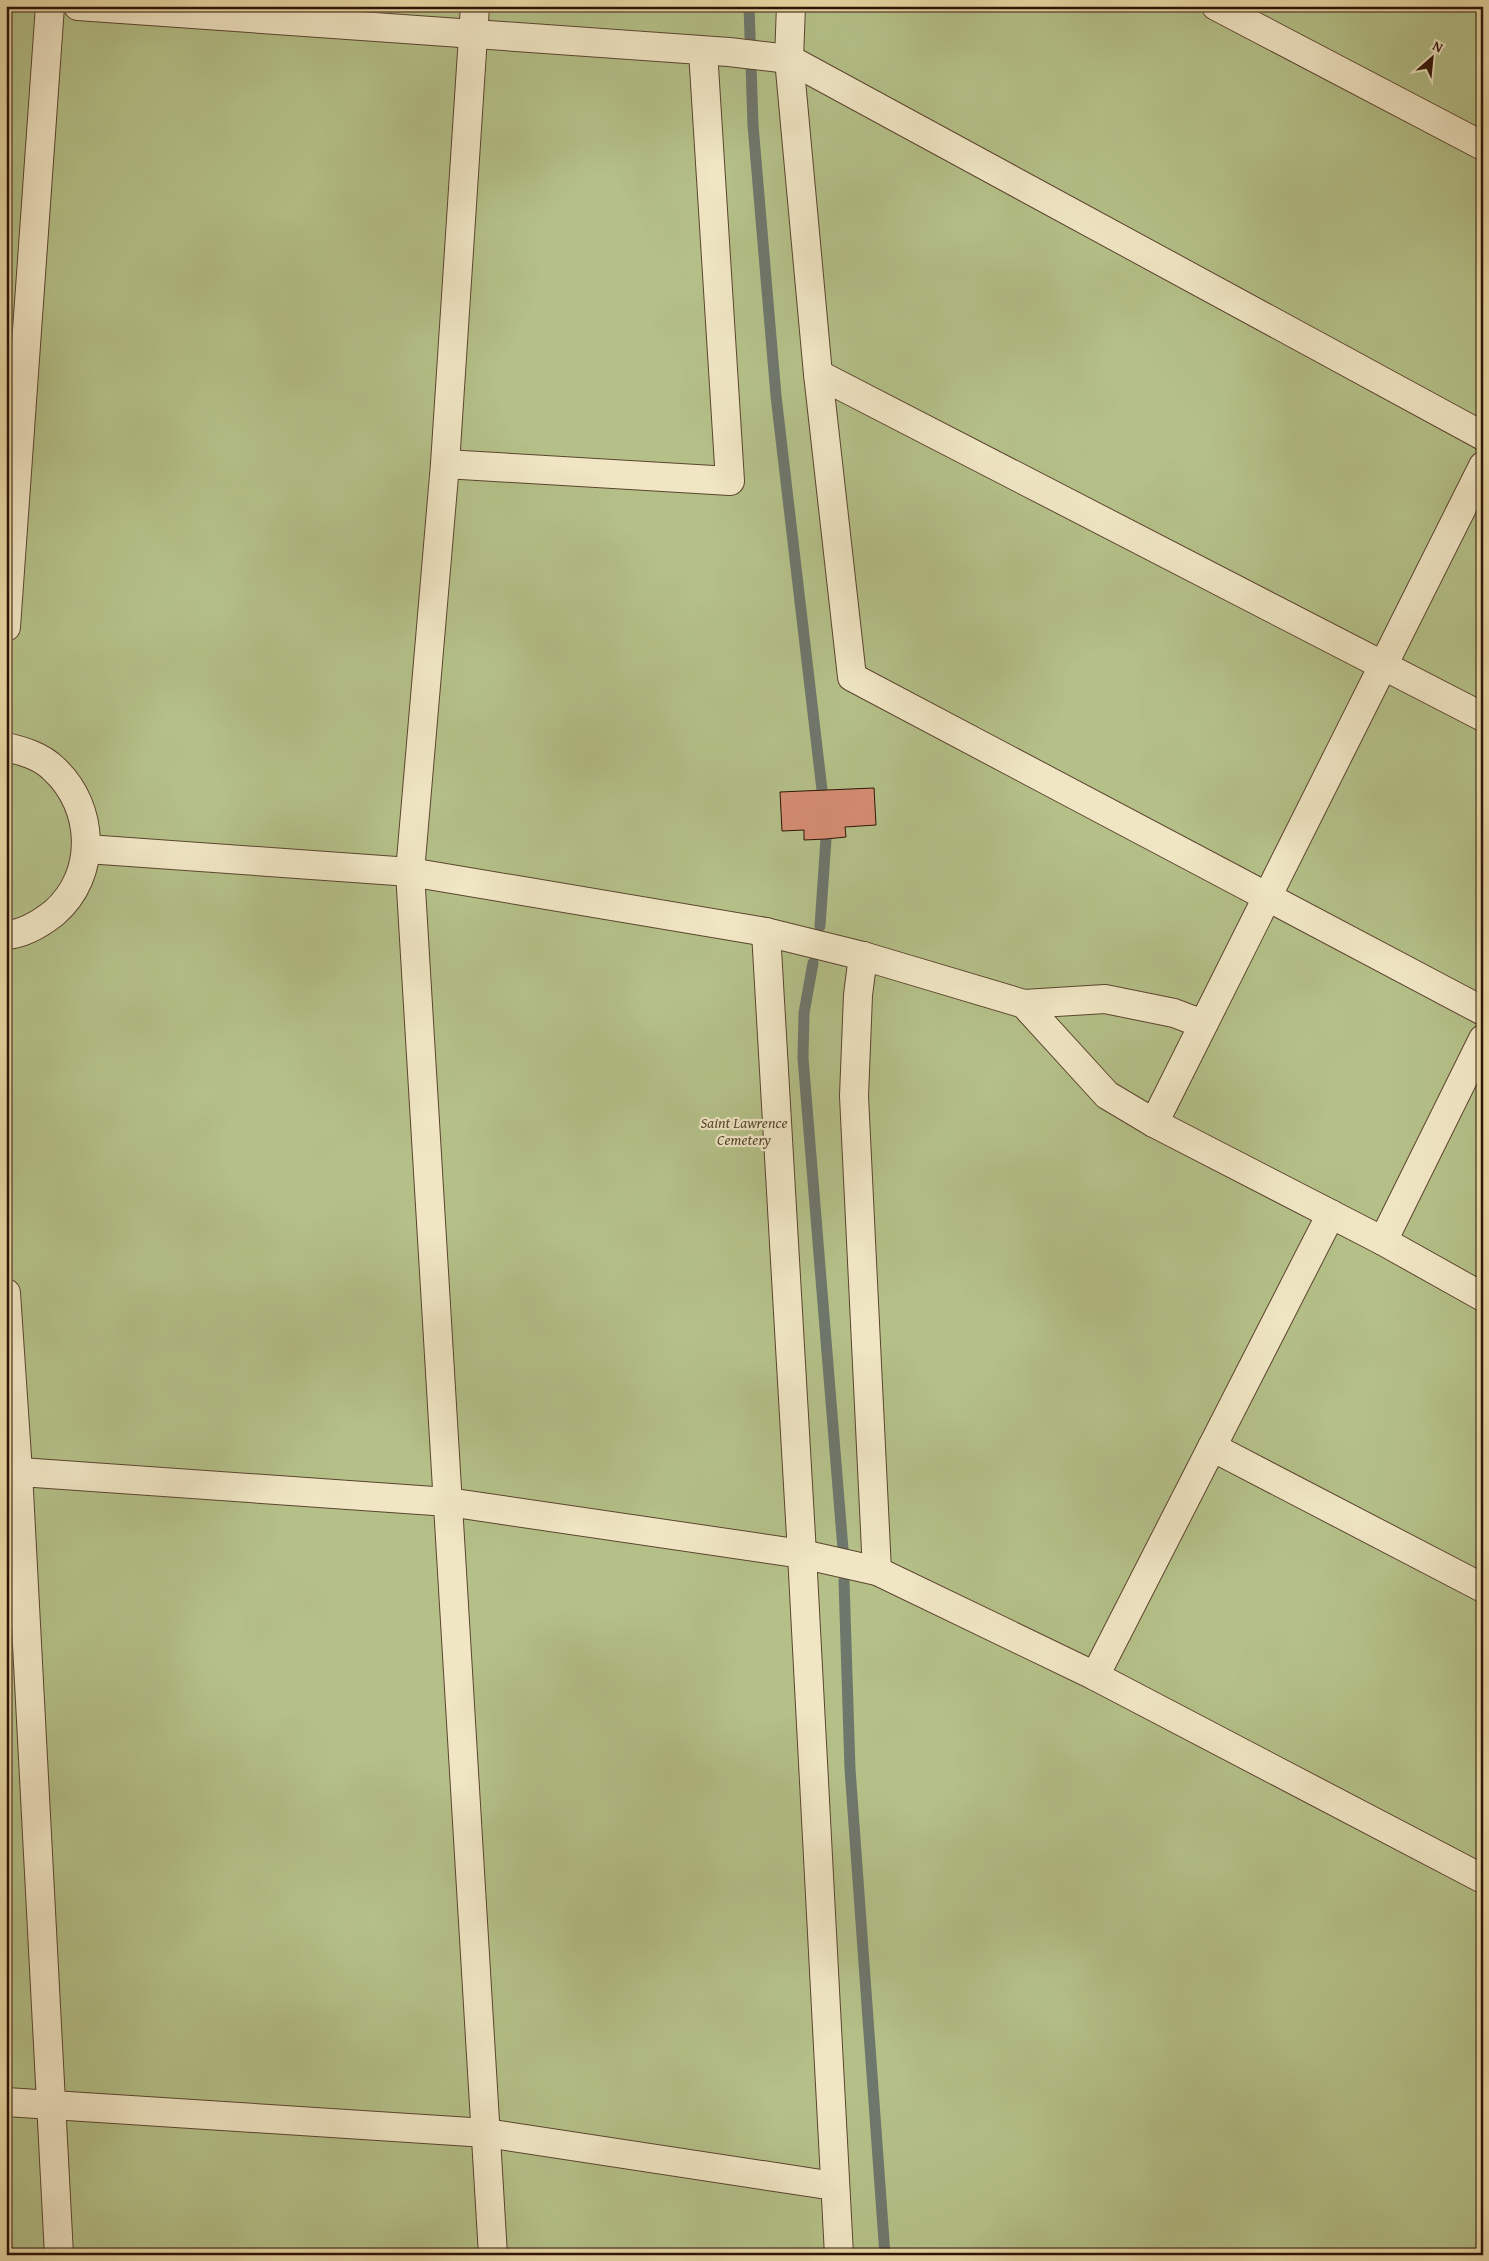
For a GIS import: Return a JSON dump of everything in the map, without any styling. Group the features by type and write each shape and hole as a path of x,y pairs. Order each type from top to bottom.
{"lane":[{"path":"6,628 50,6"},
{"path":"78,6 473,33 778,57 1483,436"},
{"path":"475,6 445,464 410,872 493,2255"},
{"path":"791,6 778,57 818,374 852,677 1483,1011"},
{"path":"1216,6 1483,146"},
{"path":"445,464 730,481 716,51"},
{"path":"818,374 1483,718"},
{"path":"1154,1123 1483,466"},
{"path":"6,747 28,752 53,768 73,791 85,819 87,849 80,878 64,904 41,923 6,935"},
{"path":"87,849 410,872 766,932 862,956 1024,1004 1105,999 1174,1013 1203,1024"},
{"path":"766,932 802,1554 839,2255"},
{"path":"862,956 858,995 854,1096 877,1571"},
{"path":"1024,1004 1107,1095 1154,1123 1331,1214 1483,1297"},
{"path":"1382,1241 1483,1039"},
{"path":"1096,1676 1331,1214"},
{"path":"6,1293 12,1472 59,2255"},
{"path":"1212,1446 1483,1588"},
{"path":"12,1472 448,1502 802,1554 877,1571 1096,1676 1483,1879"},
{"path":"6,2102 486,2133 834,2186"}],"green space":[{"name":"Saint Lawrence Cemetery","path":"6,6 1483,6 1483,2255 6,2255"}],"building":[{"path":"874,788 876,825 845,827 846,837 826,839 804,840 804,830 782,831 780,792"}],"waterway":[{"path":"749,6 753,125 776,396 822,790"},
{"path":"820,926 826,839"},
{"path":"813,963 804,1013 803,1058 843,1549"},
{"path":"844,1581 850,1769 885,2255"}]}
